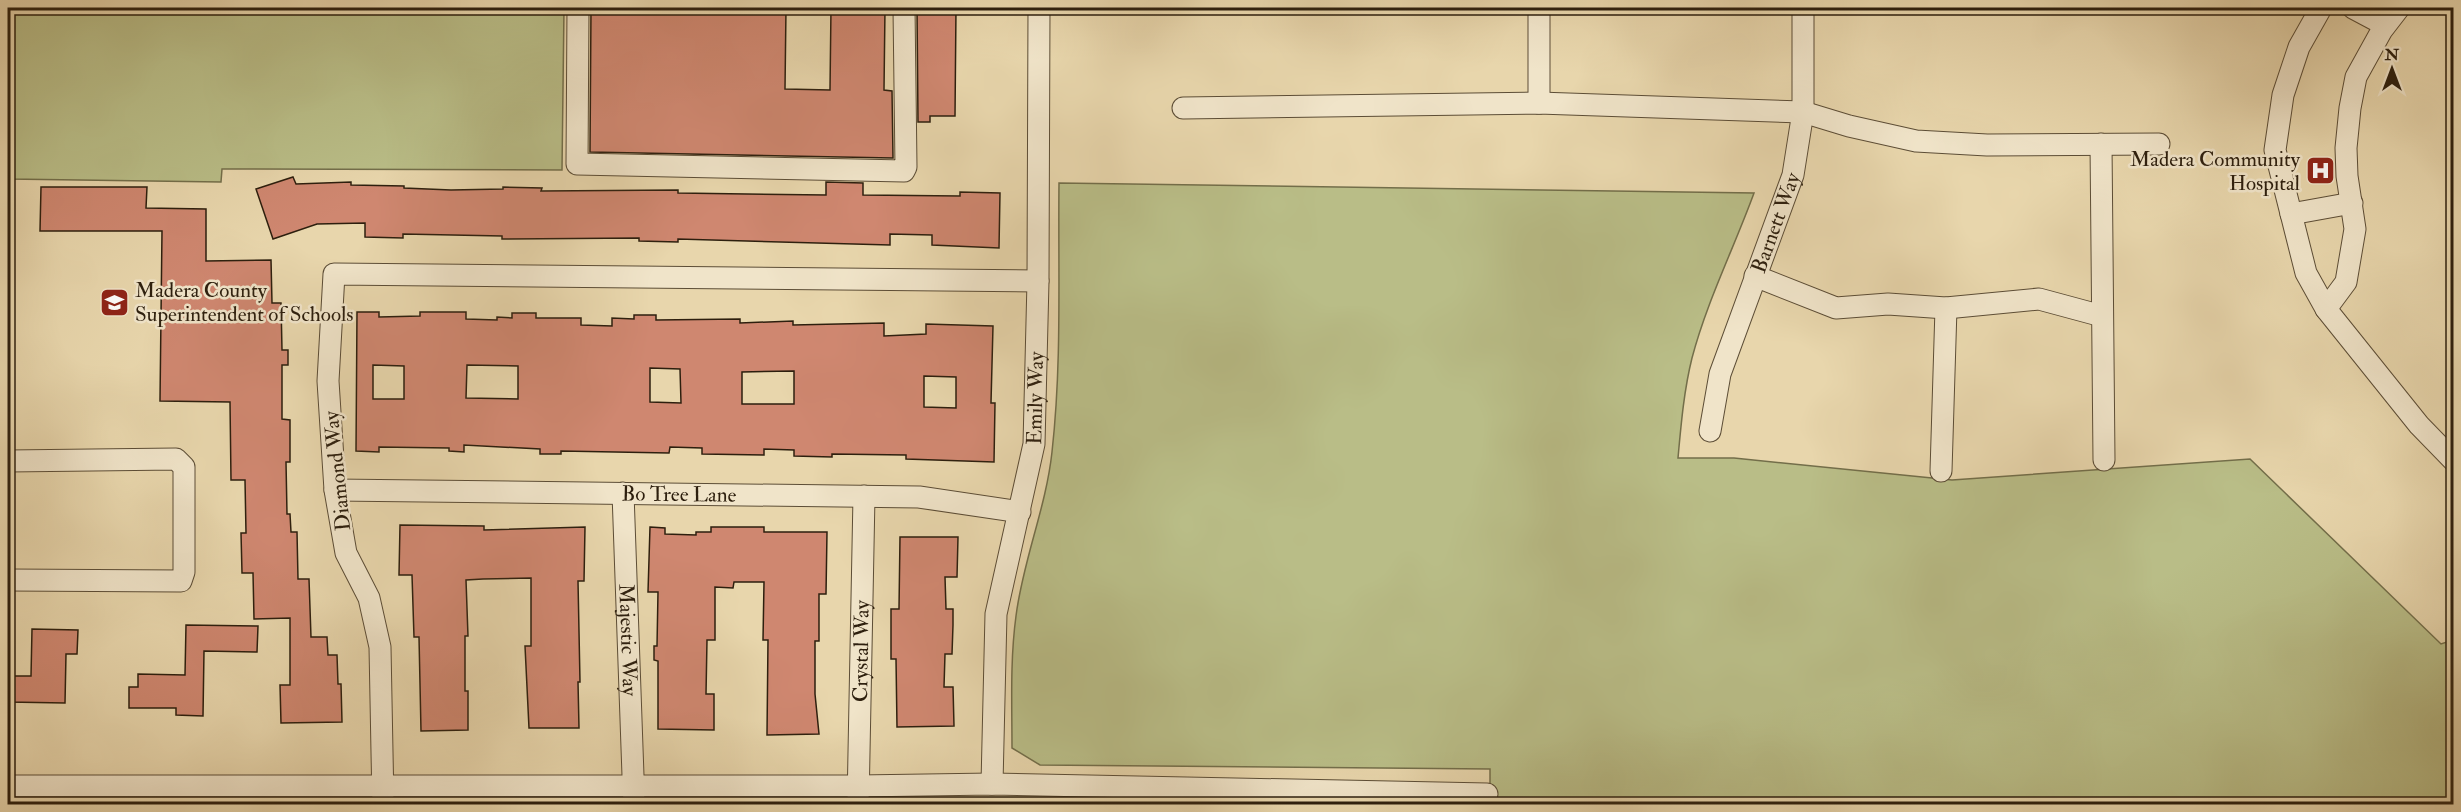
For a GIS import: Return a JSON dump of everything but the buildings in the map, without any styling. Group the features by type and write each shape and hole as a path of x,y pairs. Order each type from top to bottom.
{"street":[{"path":"578,8 577,164 904,171 906,167 904,8"},
{"name":"Emily Way","path":"992,784 996,614 1034,444 1038,281 1039,8"},
{"path":"1539,8 1539,103"},
{"name":"Barnett Way","path":"1710,431 1720,374 1793,175 1803,112 1803,8"},
{"path":"2320,8 2300,47 2283,95 2275,150 2306,273 2326,309 2419,425 2454,461"},
{"path":"2353,8 2385,25"},
{"path":"2326,309 2346,282 2355,229 2347,176 2346,148 2356,77 2385,25 2399,8"},
{"path":"1183,108 1539,103 1803,112 1849,126 1916,141 1987,145 2160,144"},
{"path":"2101,144 2104,460"},
{"path":"2291,214 2352,203"},
{"name":"Diamond Way","path":"384,795 380,647 369,598 346,553 335,490 328,381 334,274 1038,281"},
{"path":"1755,276 1836,308 1888,304 1946,308 2039,299 2102,316"},
{"path":"1941,471 1946,308"},
{"path":"8,461 176,459 184,467 184,572 181,581 8,580"},
{"name":"Bo Tree Lane","path":"335,490 919,497 1020,512"},
{"name":"Majestic Way","path":"623,494 634,795"},
{"name":"Crystal Way","path":"858,795 864,496"},
{"path":"8,786 384,795 858,795 992,784 1487,794"}],"green space":[{"path":"8,8 564,8 562,170 222,169 221,182 8,179"},
{"path":"1059,183 1754,193 1698,337 1685,395 1678,458 1734,458 1952,480 2250,459 2441,644 2453,640 2453,804 1490,804 1490,769 1040,765 1012,748 1012,666 1019,595 1045,493 1052,452 1058,352"}],"place":[{"name":"Madera Community Hospital","path":"2321,171"},
{"name":"Madera County Superintendent of Schools","path":"114,302"}]}
